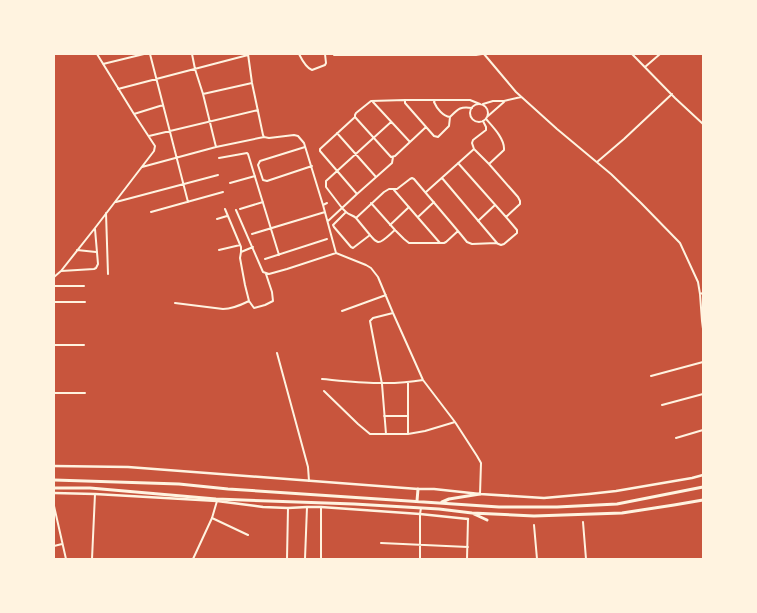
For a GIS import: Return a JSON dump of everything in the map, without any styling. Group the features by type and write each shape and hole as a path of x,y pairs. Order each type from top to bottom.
{"highway":[{"path":"54,480 179,484 228,489 499,507 557,508 617,504 703,487"},
{"path":"54,488 90,488 218,500 346,504 534,516 622,512 703,500"},
{"path":"417,501 418,489"},
{"path":"440,503 449,499 480,494"},
{"path":"472,513 487,520"}],"main road":[{"path":"54,466 128,467 544,498 582,495 646,486 703,475"},
{"path":"54,493 218,500 263,507 321,507 468,519"}],"street":[{"path":"54,277 61,271 154,151 153,143 149,136 97,54"},
{"path":"103,64 144,54"},
{"path":"150,54 188,202"},
{"path":"192,54 216,147"},
{"path":"118,89 248,54 252,83 264,137"},
{"path":"299,54 310,70 325,65 325,54"},
{"path":"334,55 483,54 521,97 641,203 680,243 702,293 703,329"},
{"path":"632,54 703,124"},
{"path":"645,67 660,54"},
{"path":"203,94 252,83"},
{"path":"596,162 624,139 672,94"},
{"path":"504,101 480,122 477,122 472,118 470,113 474,105 493,100 504,101 521,97"},
{"path":"405,100 405,104 434,136 438,137 449,126 450,117 459,108 472,108"},
{"path":"357,194 320,151 320,149 355,118 356,113 368,102 405,100 470,100 485,106 488,111 485,119 486,130 472,142 474,149 489,164 520,201 520,204 506,217"},
{"path":"435,100 434,103 442,113 450,117"},
{"path":"372,101 410,142"},
{"path":"134,114 163,105"},
{"path":"149,136 258,110"},
{"path":"355,118 390,157 393,157"},
{"path":"485,119 504,144 504,150 489,164"},
{"path":"391,122 326,181 326,187 342,208 349,215 354,216 375,241 381,241 395,230"},
{"path":"328,222 392,163 393,157 426,127"},
{"path":"337,133 376,177"},
{"path":"141,167 216,147 264,137 298,136 306,147 336,253"},
{"path":"306,147 262,160 258,164 260,173 263,180 267,181 312,166"},
{"path":"426,192 474,149"},
{"path":"219,158 248,153 279,255"},
{"path":"356,218 384,192 397,189 412,178 426,192 467,242 472,244 504,244 518,233 517,230 458,163"},
{"path":"114,202 218,175"},
{"path":"230,183 255,176"},
{"path":"442,178 498,244"},
{"path":"394,190 440,243"},
{"path":"151,212 223,192"},
{"path":"240,209 263,202"},
{"path":"418,217 434,202"},
{"path":"323,205 327,203"},
{"path":"372,203 390,225 404,240 409,243 446,242 458,231"},
{"path":"478,221 495,205"},
{"path":"390,225 409,207"},
{"path":"225,209 241,248 240,258 249,301 254,308 273,301 272,292 266,274 263,272 236,210"},
{"path":"252,234 325,212"},
{"path":"346,212 333,225 351,247 356,247 370,235"},
{"path":"106,213 108,274"},
{"path":"217,219 228,216"},
{"path":"61,271 94,269 98,266 95,228"},
{"path":"264,259 327,239"},
{"path":"219,250 240,245"},
{"path":"241,252 253,247"},
{"path":"77,250 96,252"},
{"path":"266,274 287,269 336,253 366,264 371,268 378,277 424,380 455,422 481,463 480,494"},
{"path":"54,286 84,286"},
{"path":"342,311 386,295"},
{"path":"175,303 222,309 235,307 249,301"},
{"path":"54,302 85,302"},
{"path":"386,434 382,384 370,322 373,318 393,313"},
{"path":"54,346 84,345"},
{"path":"277,353 308,467 309,481"},
{"path":"651,376 703,362"},
{"path":"322,379 382,384 408,383 424,380"},
{"path":"408,383 408,434"},
{"path":"324,391 370,434 408,434 425,431 455,422"},
{"path":"54,393 85,393"},
{"path":"662,405 703,394"},
{"path":"384,416 408,416"},
{"path":"676,438 703,430"},
{"path":"92,559 95,494"},
{"path":"193,559 212,518 218,500"},
{"path":"54,506 66,559"},
{"path":"305,559 307,507"},
{"path":"321,507 321,559"},
{"path":"287,559 288,508"},
{"path":"420,559 421,508"},
{"path":"212,518 248,535"},
{"path":"467,559 468,519"},
{"path":"583,522 586,559"},
{"path":"534,525 537,559"},
{"path":"54,546 62,544"},
{"path":"381,544 468,547"}]}
